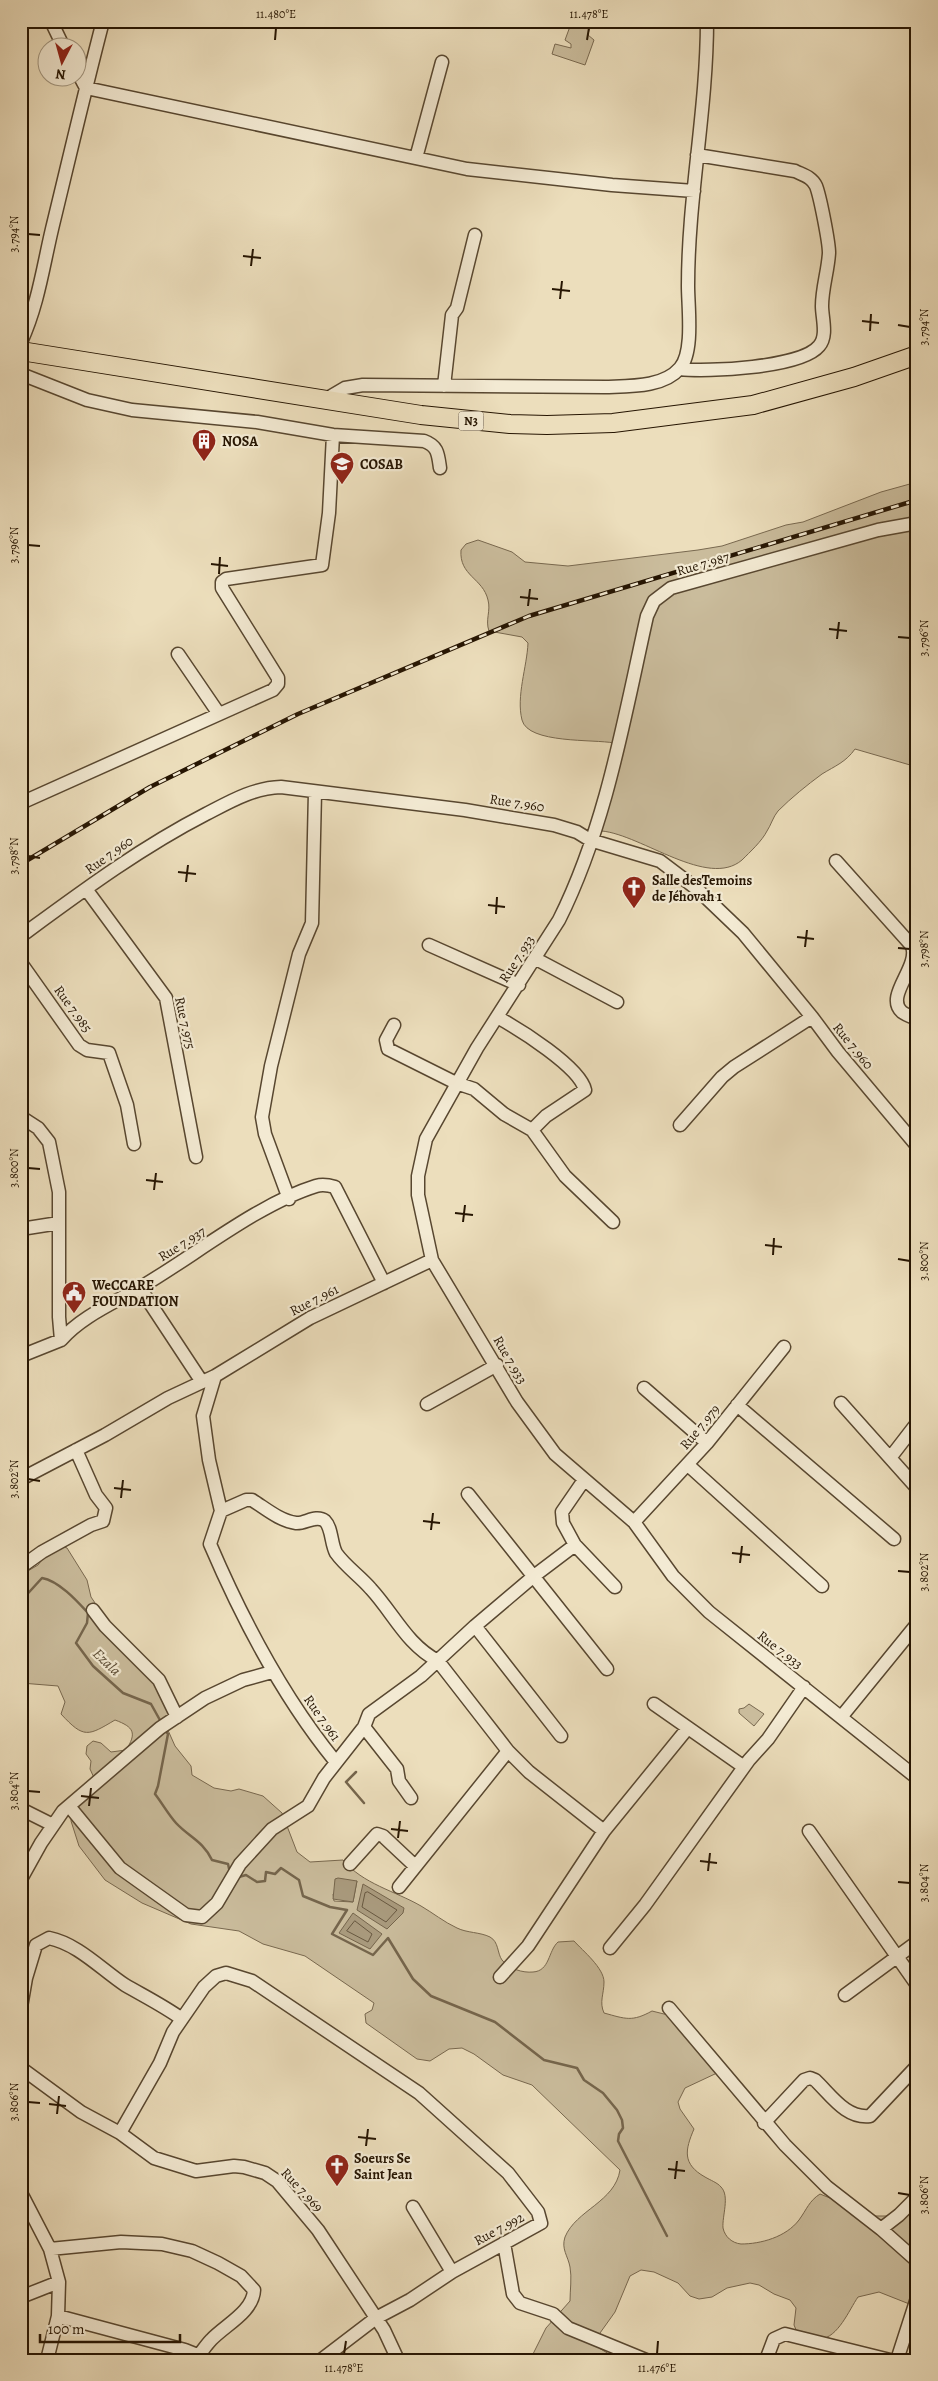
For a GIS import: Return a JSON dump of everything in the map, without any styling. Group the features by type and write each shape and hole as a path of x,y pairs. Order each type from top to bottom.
{"highway":[{"name":"N3","path":"21,351 328,398 421,415 510,424 614,423 752,405 854,377 917,355"}],"street":[{"path":"51,21 59,38"},
{"path":"88,80 103,21"},
{"path":"328,398 345,388 354,386 642,385 665,379 680,369 688,347 688,265 708,60 708,21"},
{"path":"416,158 442,62"},
{"path":"21,342 30,324 40,287 86,88 467,169 612,185 694,191"},
{"path":"680,369 711,372 770,366 810,353 820,346 824,338 822,304 829,245 816,186 809,178 795,171 698,155"},
{"path":"444,386 452,315 457,308 475,235"},
{"path":"21,374 87,400 132,410 258,422 333,435 424,441 433,445 437,450 440,468"},
{"path":"21,803 273,690 278,684 278,678 222,588 222,582 226,579 322,566 329,513 333,435"},
{"name":"Rue 7.987","path":"590,840 604,801 647,616 654,601 671,588 878,530 917,523"},
{"path":"178,654 220,714"},
{"name":"Rue 7.960","path":"21,936 166,835 250,792 281,787 465,810 554,825 577,832 590,840 660,861 683,877 743,933 812,1017 838,1052 917,1146"},
{"path":"289,1199 265,1134 262,1117 271,1066 299,954 312,923 315,792"},
{"name":"Rue 7.933","path":"590,840 574,892 560,920 456,1083 426,1139 418,1176 420,1212 432,1260 517,1402 544,1441 584,1480 634,1522 673,1576 693,1597 736,1635 842,1716 917,1778"},
{"path":"836,861 912,946 913,961 898,991 897,1002 902,1012 917,1019"},
{"name":"Rue 7.975","path":"86,889 166,998 196,1157"},
{"path":"428,945 519,985"},
{"path":"536,959 617,1002"},
{"name":"Rue 7.985","path":"21,962 80,1044 87,1050 109,1053 127,1105 134,1144"},
{"path":"497,1017 548,1049 578,1076 584,1084 585,1090 546,1116 532,1130"},
{"path":"680,1125 722,1077 812,1017"},
{"path":"394,1025 386,1040 388,1049 456,1083 479,1092 504,1114 532,1130 565,1176 613,1222"},
{"path":"21,1117 38,1128 49,1142 59,1192 59,1317 61,1340 21,1356"},
{"name":"Rue 7.937","path":"61,1340 73,1327 140,1288 265,1210 326,1184 335,1187 384,1283"},
{"path":"21,1229 60,1223"},
{"name":"Rue 7.961","path":"21,1479 168,1398 214,1376 310,1318 432,1260"},
{"path":"140,1288 202,1382"},
{"name":"Rue 7.979","path":"634,1522 707,1442 784,1347"},
{"path":"427,1404 496,1365"},
{"path":"214,1376 208,1395 204,1423 210,1468 221,1511 246,1500 252,1500 293,1523 302,1524 315,1518 322,1519 328,1524 336,1552 345,1564 371,1588 413,1645 438,1662 508,1751 529,1772 604,1831"},
{"path":"644,1388 707,1442"},
{"path":"841,1403 916,1487"},
{"path":"737,1405 894,1539"},
{"path":"890,1458 917,1422"},
{"path":"21,1567 42,1552 91,1525 104,1522 106,1508 96,1494 76,1450"},
{"path":"688,1464 822,1586"},
{"path":"584,1480 562,1512 563,1523 576,1545 615,1587"},
{"path":"468,1494 607,1669"},
{"name":"Rue 7.961","path":"221,1511 210,1544 226,1581 272,1672 317,1739 335,1761 364,1727 370,1714 438,1662 475,1626 534,1576 576,1545"},
{"path":"93,1610 104,1626 159,1680 168,1723"},
{"path":"842,1716 917,1624"},
{"path":"475,1626 561,1736"},
{"path":"21,1879 54,1825 69,1806 168,1723 205,1698 243,1680 272,1672"},
{"path":"610,1948 645,1905 744,1767 768,1740 804,1687"},
{"path":"654,1704 686,1729 744,1767"},
{"path":"364,1727 397,1769 399,1781 411,1798"},
{"path":"500,1977 528,1946 604,1831 686,1729"},
{"path":"399,1887 508,1751"},
{"path":"69,1806 120,1868 186,1915 202,1917 217,1903 240,1864 266,1835 308,1806 335,1761"},
{"path":"21,1809 54,1825"},
{"path":"809,1831 917,1985"},
{"path":"350,1864 377,1834 383,1836 415,1866"},
{"path":"21,2007 26,1978 36,1945 49,1938 64,1942 125,1985 152,1998 182,2019 173,2032 160,2063 120,2132"},
{"path":"845,1995 917,1942"},
{"name":"Rue 7.992","path":"182,2019 204,1987 216,1976 226,1973 238,1975 252,1981 419,2094 508,2173 538,2212 542,2223 452,2272 410,2300 376,2318 324,2359"},
{"path":"669,2008 764,2123 827,2187 881,2229 917,2261"},
{"path":"764,2123 804,2080 810,2078 815,2080 851,2115 860,2117 870,2116 917,2066"},
{"name":"Rue 7.969","path":"21,2068 81,2112 120,2132 154,2158 196,2170 234,2166 257,2170 276,2181 318,2230 376,2318 398,2360"},
{"path":"21,2193 50,2249 59,2282 58,2316 47,2360"},
{"path":"881,2229 899,2216 917,2197"},
{"path":"413,2207 452,2272"},
{"path":"50,2249 121,2242 162,2244 192,2251 241,2276 254,2290 254,2296 239,2316 211,2339 205,2357 58,2316"},
{"path":"504,2243 513,2294 520,2302 553,2314 568,2328 646,2360"},
{"path":"21,2297 59,2282"},
{"path":"897,2360 917,2298"},
{"path":"766,2360 774,2339 785,2334 890,2360"}],"shaded area":[{"path":"572,21 583,21 590,25 588,35 594,40 585,65 552,54 555,44 571,48 571,44 565,40"},
{"path":"917,482 917,767 855,749 844,761 816,778 783,806 776,813 765,835 756,846 742,860 728,867 711,868 693,865 636,841 602,831 601,822 614,743 548,737 527,728 522,720 520,701 528,643 522,637 489,631 488,600 481,587 467,571 461,559 461,550 466,544 478,540 512,552 525,562 568,566 698,550 722,546 786,525 803,522 881,492"},
{"path":"55,1543 67,1548 87,1580 91,1597 110,1625 145,1658 174,1714 167,1728 175,1746 191,1766 192,1775 214,1788 231,1791 239,1789 263,1796 282,1813 297,1852 310,1862 343,1860 360,1875 421,1906 452,1926 490,1937 495,1942 502,1960 516,1970 539,1971 546,1964 558,1942 574,1941 601,1971 604,1982 602,2005 604,2013 629,2018 639,2017 652,2011 668,2015 717,2073 685,2088 678,2102 680,2109 694,2129 687,2150 689,2162 698,2172 718,2184 724,2191 723,2228 727,2237 732,2241 749,2244 765,2241 780,2235 794,2226 811,2202 820,2194 875,2216 892,2216 917,2195 917,2307 879,2292 858,2297 838,2329 826,2337 817,2339 797,2332 794,2325 796,2308 790,2300 774,2294 759,2285 750,2283 727,2288 712,2297 699,2299 690,2296 678,2283 654,2272 641,2270 630,2276 615,2312 595,2340 599,2348 619,2360 530,2360 546,2328 570,2301 571,2271 564,2249 565,2237 570,2228 611,2190 617,2181 620,2170 532,2085 503,2075 474,2054 462,2048 449,2049 430,2061 417,2059 366,2023 365,2014 372,2010 374,2003 305,1956 263,1944 239,1931 191,1924 142,1903 105,1880 79,1846 71,1821 72,1813 95,1780 90,1769 91,1761 86,1754 87,1746 93,1741 101,1743 111,1752 126,1750 132,1739 132,1731 126,1725 115,1720 92,1732 81,1731 75,1728 61,1714 65,1702 58,1686 21,1683 21,1621 24,1621 21,1575 38,1565","holes":["357,1881 353,1902 334,1901 333,1894"]},
{"path":"749,1704 764,1714 754,1726 739,1713 739,1709"}],"water":[{"path":"335,1879 357,1881 353,1902 333,1899"},
{"path":"363,1884 404,1908 403,1913 387,1929 357,1910"},
{"path":"353,1913 382,1934 370,1949 339,1933"}],"waterway":[{"name":"Ezala","path":"21,1601 42,1578 55,1583 67,1592 88,1613 87,1623 76,1643 93,1666 123,1693 151,1704 161,1722"},
{"path":"164,1729 168,1734 155,1794 176,1823 204,1848 212,1860 228,1864 230,1873"},
{"path":"356,1772 346,1782 364,1803"},
{"path":"239,1877 246,1875 257,1882 265,1881 266,1872 275,1874 281,1868 299,1880 303,1896 330,1907 347,1910 332,1934 373,1955 388,1938 413,1979 431,1996 495,2022 544,2060 577,2068 584,2080 603,2093 617,2110 622,2120 623,2128 619,2134 618,2141 667,2236"}],"railway":[{"path":"21,864 150,787 298,714 529,616 917,500"}],"place":[{"name":"NOSA","path":"204,462"},
{"name":"COSAB","path":"342,485"},
{"name":"Salle desTemoins de Jéhovah 1","path":"634,909"},
{"name":"WeCCARE FOUNDATION","path":"74,1314"},
{"name":"Soeurs Se Saint Jean","path":"337,2187"}]}
